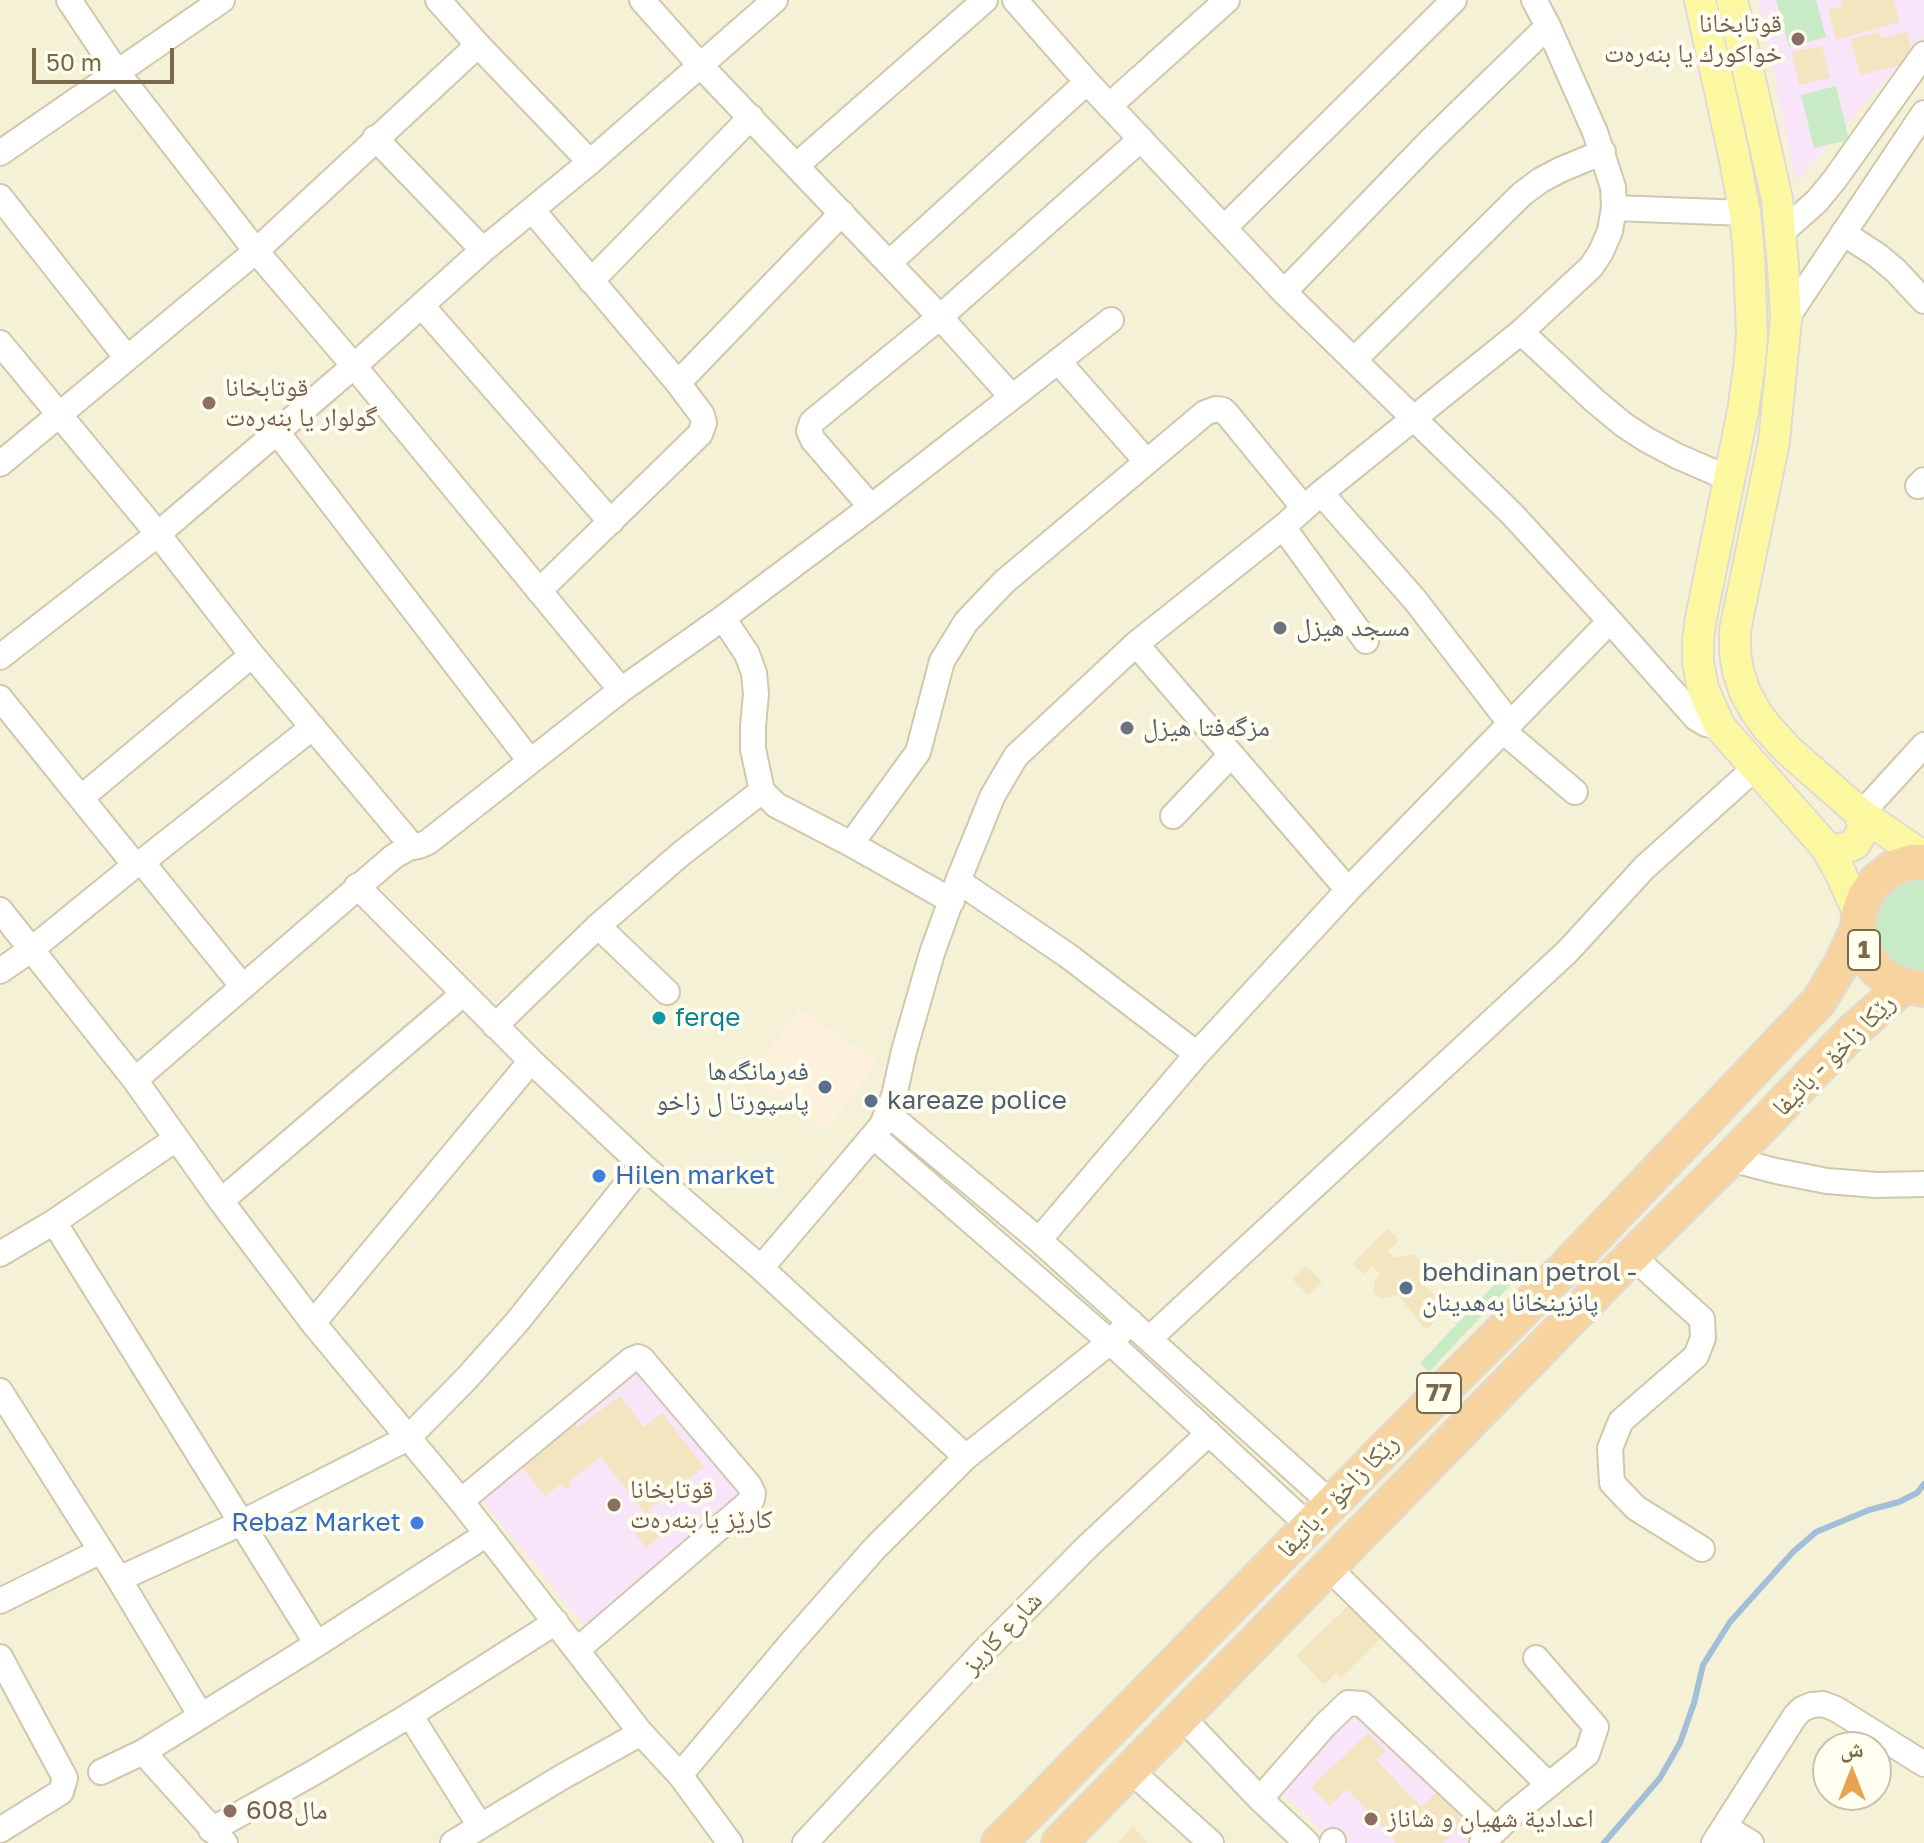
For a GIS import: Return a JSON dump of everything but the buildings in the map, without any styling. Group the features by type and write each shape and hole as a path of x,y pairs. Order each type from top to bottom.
{"highway":[{"name":"1","path":"1918,989 1889,980 1877,970 1867,958 1861,943 1858,921 1865,896 1877,880 1893,868 1924,860"},
{"name":"رێکا زاخۆ - باتیفا","path":"999,1843 1564,1269 1819,1001 1841,965 1858,921"},
{"name":"رێکا زاخۆ - باتیفا","path":"1059,1843 1854,1030 1918,989"},
{"path":"1819,1001 1833,1000 1845,1006 1853,1017 1854,1030"}],"main road":[{"path":"1700,0 1745,213 1752,336 1743,411 1698,639 1698,662 1703,689 1720,727 1825,846 1844,879 1858,921"},
{"path":"1732,0 1777,199 1786,319 1774,442 1735,630 1738,671 1745,692 1767,727 1812,772 1861,814 1924,860"},
{"path":"1825,846 1841,850 1855,844 1863,830 1861,814"}],"street":[{"path":"69,0 117,72 256,251 621,690"},
{"path":"0,153 222,0"},
{"path":"438,0 590,162"},
{"path":"642,0 1012,397"},
{"path":"0,657 158,534 775,0"},
{"path":"797,165 985,0"},
{"path":"1015,0 1109,106 1284,292 1512,514 1696,718 1720,727"},
{"path":"1109,106 1227,0"},
{"path":"1224,228 1454,0"},
{"path":"761,1268 882,1125 894,1096 932,953 993,795 1016,756 1136,644 1521,332 1591,267 1601,252 1610,231 1614,208 1613,187 1603,152 1534,0"},
{"path":"1284,292 1431,140 1548,26"},
{"path":"0,464 256,251 478,45"},
{"path":"1780,234 1817,201 1835,179 1924,54"},
{"path":"889,263 1087,82"},
{"path":"1786,319 1924,113"},
{"path":"591,281 751,117"},
{"path":"375,138 483,250"},
{"path":"871,507 813,440 809,431 815,419 940,317 1141,139"},
{"path":"1354,360 1522,194 1560,170 1603,152"},
{"path":"0,197 127,358"},
{"path":"1614,208 1745,213"},
{"path":"533,211 678,383 702,415 704,423 700,434 539,591"},
{"path":"678,383 842,213"},
{"path":"1843,233 1921,289"},
{"path":"422,306 611,522"},
{"path":"135,1080 393,857 428,842 621,690 871,507 1111,320"},
{"path":"1521,332 1624,425 1677,456 1730,479"},
{"path":"0,343 158,534 252,655 413,847"},
{"path":"1058,361 1147,462"},
{"path":"851,844 918,752 942,661 966,622 1004,582 1210,410 1223,410 1415,600 1506,727 1575,792"},
{"path":"277,432 530,761"},
{"path":"1283,527 1366,641"},
{"path":"723,618 747,654 754,673 753,749 762,791 776,805 851,844 955,891 1067,955 1197,1054"},
{"path":"1039,1240 1197,1054 1348,890 1610,621"},
{"path":"1136,644 1348,890"},
{"path":"82,797 252,655"},
{"path":"0,698 243,987"},
{"path":"0,971 313,727"},
{"path":"1861,814 1924,745"},
{"path":"1173,816 1231,755"},
{"path":"1149,1339 1567,952 1644,868 1755,768"},
{"path":"495,1026 598,926 682,853 762,791"},
{"path":"357,886 531,1061 966,1457"},
{"path":"0,910 135,1080 313,1323 461,1501 641,1733 680,1775 730,1843"},
{"path":"598,926 667,992"},
{"path":"221,1201 463,994"},
{"path":"313,1323 531,1061"},
{"path":"887,1113 1039,1240 1131,1322 1320,1515"},
{"path":"873,1136 1110,1342 1209,1433 1320,1515"},
{"path":"0,1254 54,1222 176,1139"},
{"path":"1730,1159 1827,1181 1877,1185 1924,1184"},
{"path":"119,1579 241,1523 408,1438 517,1322 642,1165"},
{"path":"54,1222 317,1644"},
{"path":"1632,1256 1702,1319 1703,1338 1696,1356 1621,1421 1610,1448 1612,1483 1636,1508 1702,1549"},
{"path":"680,1775 875,1548 966,1457 1131,1322"},
{"path":"461,1501 638,1357 749,1485 753,1493 748,1503 577,1650"},
{"path":"0,1391 201,1716"},
{"name":"شارع كاريز","path":"805,1843 1077,1556 1209,1433"},
{"path":"101,1772 143,1752 487,1534"},
{"path":"0,1601 101,1551"},
{"path":"1328,1567 1549,1785"},
{"path":"143,1752 218,1836 313,1773 556,1622"},
{"path":"0,1657 65,1778 61,1792 0,1832 5,1843"},
{"path":"1260,1799 1348,1703 1362,1704 1487,1839 1587,1754 1596,1727 1536,1658"},
{"path":"1751,1843 1720,1835 1802,1709 1823,1704 1836,1709 1924,1764"},
{"path":"410,1715 480,1826"},
{"path":"1183,1718 1307,1843"},
{"path":"453,1843 641,1733"},
{"path":"1130,1770 1211,1843"}],"shaded area":[{"path":"0,0 1924,0 1924,1843 0,1843"},
{"path":"1758,0 1924,0 1924,36 1796,182"},
{"path":"799,1009 878,1062 826,1132 750,1078"},
{"path":"641,1371 744,1497 585,1626 482,1500"},
{"path":"1358,1708 1481,1829 1467,1843 1335,1843 1279,1788"}],"green space":[{"path":"1776,0 1816,0 1826,37 1789,47"},
{"path":"1836,86 1849,140 1814,148 1801,95"},
{"path":"1924,880 1924,974 1904,970 1891,961 1881,949 1877,934 1877,918 1882,904 1905,883"},
{"path":"1508,1270 1517,1278 1429,1372 1420,1363"}],"waterway":[{"path":"1604,1843 1660,1778 1680,1743 1703,1665 1730,1622 1793,1552 1816,1532 1869,1510 1899,1502 1917,1493 1924,1484"}],"place":[{"name":"قوتابخانا خواکورك یا بنەرەت","path":"1798,39"},
{"name":"قوتابخانا گولوار یا بنەرەت","path":"209,403"},
{"name":"مسجد هيزل","path":"1280,628"},
{"name":"مزگەفتا هیزل","path":"1127,728"},
{"name":"ferqe","path":"659,1018"},
{"name":"فەرمانگەها پاسپورتا ل زاخو","path":"825,1087"},
{"name":"kareaze police","path":"871,1101"},
{"name":"Hilen market","path":"599,1176"},
{"name":"behdinan petrol - پانزینخانا بەهدینان","path":"1406,1288"},
{"name":"قوتابخانا کارێز یا بنەرەت","path":"614,1505"},
{"name":"Rebaz Market","path":"417,1523"},
{"name":"مال608","path":"230,1811"},
{"name":"اعدادية شهيان و شاناز","path":"1371,1819"}]}
